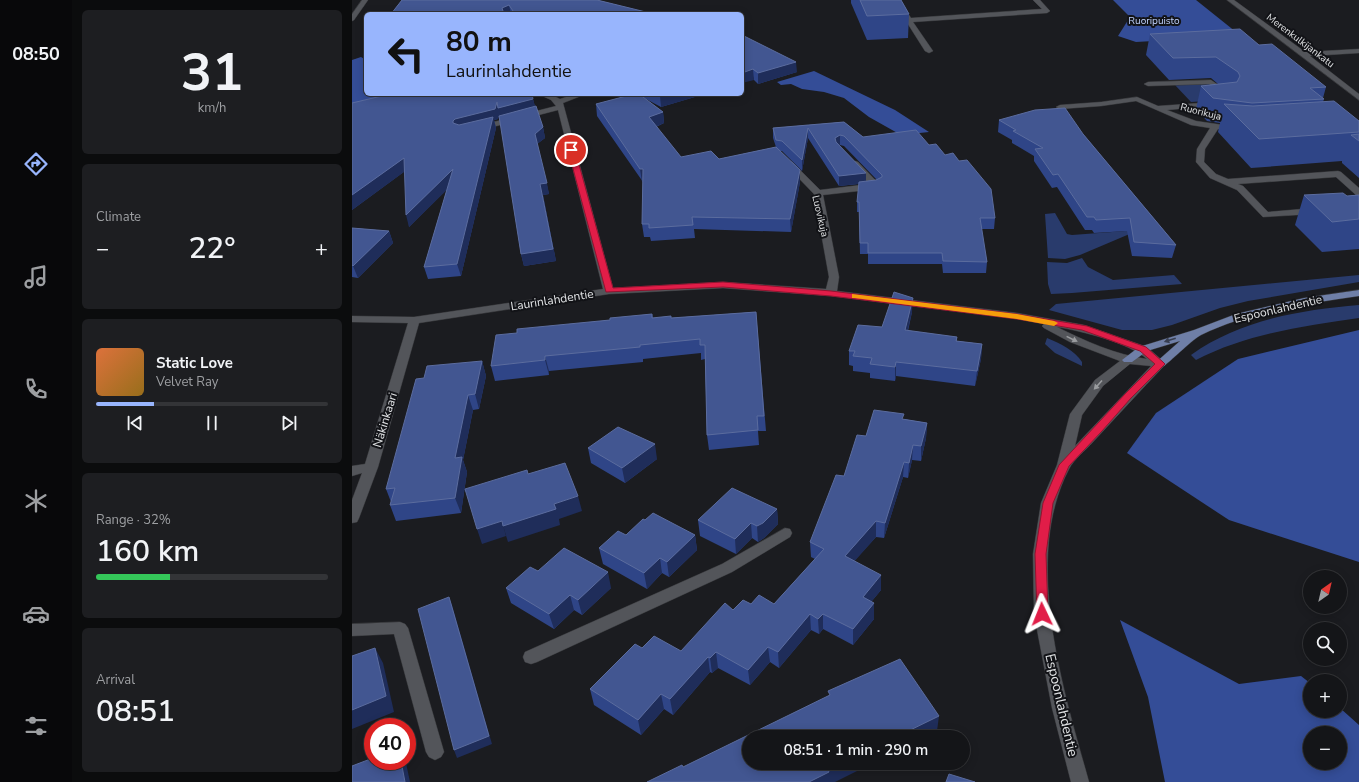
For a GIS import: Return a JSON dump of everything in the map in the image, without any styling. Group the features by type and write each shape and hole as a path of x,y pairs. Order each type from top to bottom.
{"main road":[{"name":"Espoonlahdentie","path":"1128,360 1143,349 1198,332 1240,316 1304,301 1359,293"},
{"name":"Espoonlahdentie","path":"1160,364 1198,332"}],"street":[{"path":"352,19 365,0"},
{"path":"886,0 896,0 929,51"},
{"path":"909,20 1047,11 1036,0"},
{"name":"Merenkulkijankatu","path":"1230,0 1359,98"},
{"path":"1303,54 1359,51"},
{"path":"1148,84 1211,82 1229,98 1228,101 1221,103 1156,108"},
{"path":"550,96 560,104 609,291"},
{"path":"469,131 560,104 578,96"},
{"name":"Ruorikuja","path":"1067,116 1060,107 1101,104 1137,98 1156,108 1188,120 1215,127 1246,130"},
{"path":"1215,127 1201,149 1200,162 1213,176 1240,188 1266,215 1323,211"},
{"name":"Luovikuja","path":"783,159 818,193 834,277 831,293"},
{"path":"818,193 876,186 850,160"},
{"path":"1228,182 1338,174 1359,193"},
{"name":"Laurinlahdentie","path":"352,319 414,320 609,291 723,285 831,293 1017,316 1084,328 1143,349 1160,364"},
{"name":"Näkinkaari","path":"352,518 371,467 414,320"},
{"name":"Laurinlahdentie","path":"1038,320 1074,340 1128,360 1160,364"},
{"name":"Espoonlahdentie","path":"1080,782 1060,708 1042,614 1040,554 1048,503 1064,465 1076,414 1099,383 1128,360"},
{"name":"Espoonlahdentie","path":"1064,465 1160,364"},
{"path":"352,471 371,467"},
{"path":"531,657 727,568 785,533"},
{"path":"352,630 400,628 435,752"}],"shaded area":[{"path":"1205,83 1213,85 1221,100 1191,102 1175,85"},
{"path":"1055,213 1067,234 1072,235 1139,230 1080,255 1065,259 1048,258 1045,214"},
{"path":"1082,258 1088,267 1113,280 1174,275 1182,284 1051,294 1048,284 1047,262 1067,263"},
{"path":"1359,275 1359,282 1248,301 1220,308 1172,325 1152,330 1122,330 1049,310 1056,304"},
{"path":"1359,305 1359,318 1317,324 1255,337 1215,351 1196,360 1191,355 1210,343 1250,325 1293,314"},
{"path":"1047,338 1071,351 1082,362 1082,366 1055,353 1045,344"}],"green space":[{"name":"Ruoripuisto","path":"1113,0 1196,0 1241,36 1136,42 1118,36 1130,17"},
{"path":"361,57 364,59 364,96 392,96 352,105 352,60"},
{"path":"814,71 895,110 929,132 901,135 869,117 844,98 824,92 802,89 791,84 781,85 777,82"},
{"path":"1359,330 1359,562 1229,520 1127,453 1156,413 1238,359"},
{"path":"1120,620 1239,684 1301,676 1303,678 1303,718 1347,718 1347,714 1359,725 1359,782 1165,782 1148,697"}],"building":[{"path":"402,0 597,0 646,12 514,12 509,5 502,8 503,12 393,12"},
{"path":"860,0 901,0 909,14 867,16"},
{"path":"1240,29 1259,45 1272,44 1326,87 1310,88 1324,99 1252,103 1213,98 1201,86 1237,82 1240,76 1238,72 1216,57 1173,58 1150,34"},
{"path":"744,36 796,62 758,73 753,69 744,72"},
{"path":"382,96 532,96 533,99 498,108 497,102 495,109 455,119 453,121 453,123 459,125 493,117 457,264 424,267 453,169 406,215 404,158 352,195 352,103"},
{"path":"626,96 642,96 663,112 649,117 681,157 711,151 719,159 776,147 800,170 790,219 692,217 693,225 649,228 649,224 642,224 643,169 640,169 596,104"},
{"path":"1334,101 1359,121 1359,132 1259,139 1224,104 1253,106"},
{"path":"536,106 543,127 535,134 547,183 540,184 553,249 521,254 499,116"},
{"path":"1065,108 1083,134 1176,245 1134,242 1130,218 1096,220 1094,217 1087,217 1058,174 1053,175 1035,149 1043,148 1013,131 1016,130 999,120 1035,110"},
{"path":"844,122 863,137 916,130 929,145 936,144 945,155 953,153 959,161 967,160 991,189 995,218 980,218 987,262 943,261 942,253 868,253 868,243 860,243 859,202 857,202 859,182 876,180 882,177 882,175 844,136 840,135 835,138 836,142 866,173 839,176 808,128 802,160 782,141 776,140 773,128"},
{"path":"1359,134 1359,141 1351,135"},
{"path":"1343,193 1347,196 1359,195 1359,219 1332,222 1304,195"},
{"path":"352,228 389,231 353,266 352,265"},
{"path":"894,292 913,298 905,330 957,337 956,341 982,344 977,371 896,362 895,367 870,364 872,358 853,356 855,351 849,351 858,325 882,327"},
{"path":"756,312 764,416 757,416 758,430 707,435 705,345 700,345 700,339 640,345 640,347 545,356 545,360 491,366 496,335 517,333 517,329 610,320 610,318 652,314 652,318 671,316 671,318"},
{"path":"482,361 475,394 468,395 455,458 462,457 455,498 390,505 395,488 386,489 416,379 424,378 427,366"},
{"path":"874,410 904,414 902,419 927,423 921,446 913,445 909,463 904,462 885,523 876,521 845,556 881,575 863,597 874,603 853,629 823,614 818,619 810,614 778,652 768,647 748,670 716,652 710,658 708,657 670,699 661,694 638,720 590,689 635,644 642,648 654,636 681,651 725,603 733,610 743,600 751,604 759,595 774,604 824,549 810,542 836,475 844,476 857,435 866,436"},
{"path":"618,427 655,444 622,468 588,448"},
{"path":"565,463 578,496 554,504 556,509 503,526 502,521 477,529 465,489 527,470 528,474"},
{"path":"732,488 777,509 763,523 757,526 751,523 735,539 698,520"},
{"path":"653,513 695,535 667,562 660,558 644,573 599,548 618,531 626,535 643,519 645,520"},
{"path":"564,548 608,572 578,600 570,595 549,614 506,588 530,567 538,571"},
{"path":"449,597 489,736 454,750 418,609"},
{"path":"375,648 386,696 352,710 352,656"},
{"path":"900,659 939,716 910,730 759,730 830,695 828,691"},
{"path":"742,738 742,770 828,770 829,772 809,782 647,782 682,765 683,767"},
{"path":"364,761 364,770 403,770 405,782 352,782 352,766"},
{"path":"949,774 975,782 946,782"}],"slow traffic":[{"path":"855,296 1017,316 1054,323"}],"route":[{"path":"571,150 606,274 609,291 723,285 831,293 1017,316 1084,328 1143,349 1160,364 1064,465 1048,503 1040,554 1042,614"}]}
